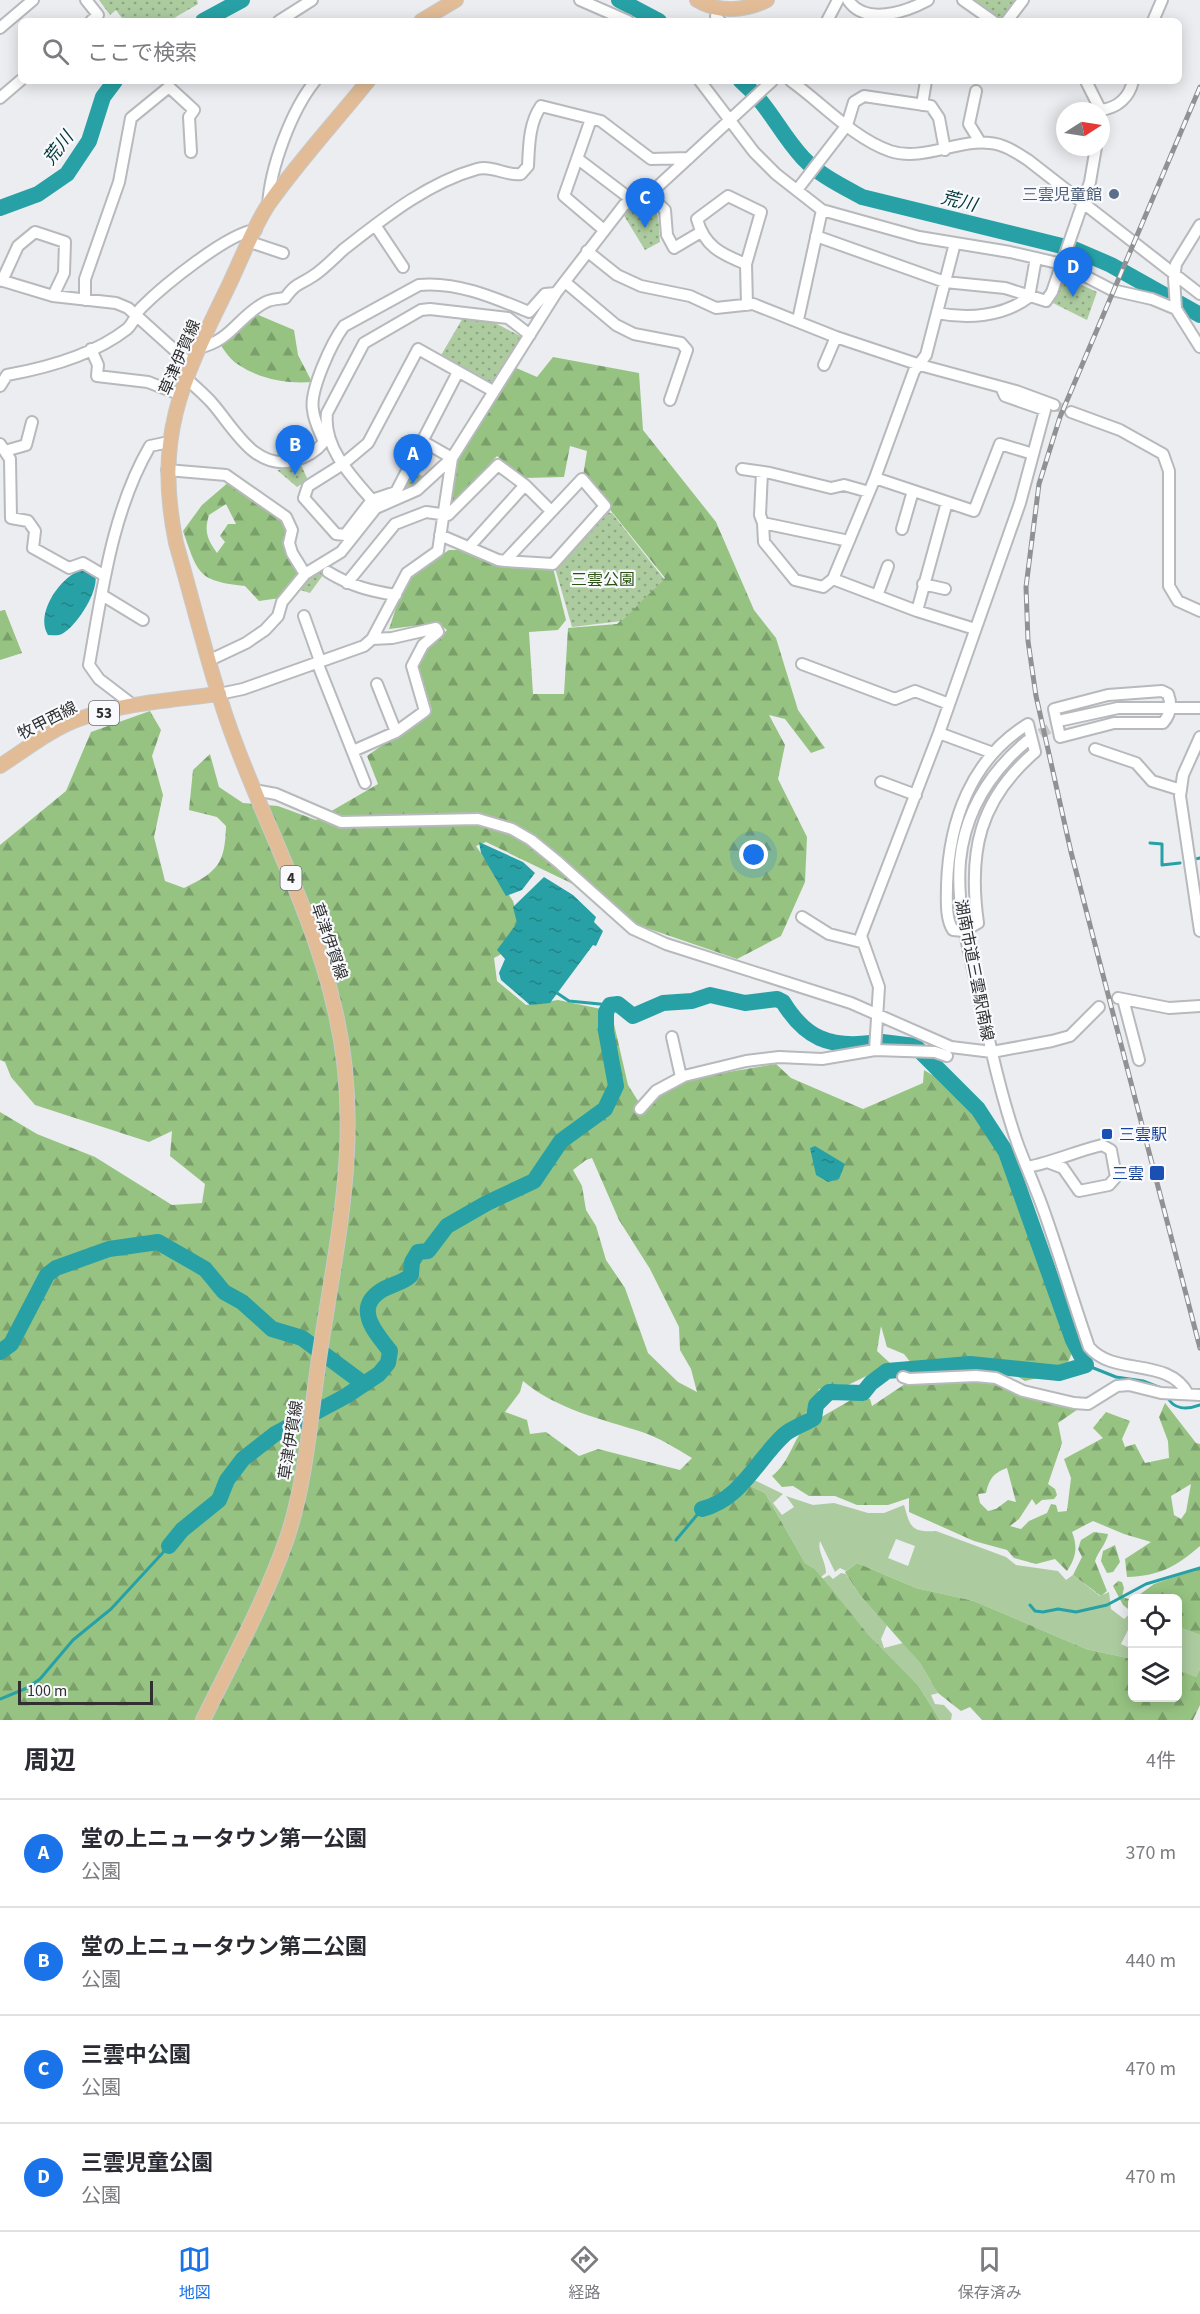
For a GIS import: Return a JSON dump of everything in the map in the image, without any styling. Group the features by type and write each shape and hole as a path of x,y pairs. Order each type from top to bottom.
{"main road":[{"path":"426,18 456,0"},
{"path":"697,0 719,15 747,8 766,0"},
{"name":"草津伊賀線","path":"203,1720 260,1604 287,1538 303,1472 348,1172 349,1090 335,1007 283,855 254,790 219,694 177,543 169,508 167,470 169,442 179,393 188,371 268,206 366,84"},
{"name":"牧甲西線","path":"0,766 43,738 78,720 133,705 219,694"}],"street":[{"path":"0,28 33,0"},
{"path":"86,0 98,15 94,18"},
{"path":"284,18 312,0"},
{"path":"580,0 621,18"},
{"path":"829,18 838,0"},
{"path":"848,0 856,9 881,14 902,11 928,0"},
{"path":"963,0 989,18"},
{"path":"1009,18 1023,0"},
{"path":"1154,18 1162,0"},
{"path":"0,98 18,83"},
{"path":"268,206 269,186 287,135 302,99 313,84"},
{"path":"703,84 733,119 754,152 822,210 919,237 1062,261 1112,290 1152,299 1176,309"},
{"path":"210,660 246,644 265,630 278,616 282,602 304,574 340,552 376,508 417,490 452,458 556,293 624,205 647,193 689,158 769,84"},
{"path":"796,84 847,125 889,151 908,154 945,150 980,142 993,143 1028,159 1200,294"},
{"path":"922,105 926,84"},
{"path":"1088,84 1097,102"},
{"path":"1110,108 1122,102 1131,84"},
{"path":"85,300 86,279 119,182 131,118 169,87 194,110 189,117 191,152"},
{"path":"976,91 969,124 980,142"},
{"path":"797,190 847,125 854,102 864,96 930,106 939,118 945,150"},
{"path":"198,348 212,345 224,337 266,302 285,298 296,284 313,276 375,225 416,197 479,168 493,168 512,175 521,174 528,166 529,144 536,114 541,106 600,121 651,159 689,158"},
{"path":"591,119 564,196 604,230"},
{"path":"816,236 945,282 1005,288 1046,301 1052,292 1094,169 1095,156"},
{"path":"578,159 632,200"},
{"path":"647,193 665,210 667,235 674,248 700,232"},
{"path":"746,264 706,242 700,232 697,219 728,196 761,212 746,264 747,306"},
{"path":"798,320 822,210"},
{"path":"375,225 403,267"},
{"path":"1200,225 1176,264 1175,276 1176,309 1200,346"},
{"path":"0,386 7,375 45,366 91,349 124,331 133,323 140,308 207,254 247,230 253,236 283,253"},
{"path":"53,296 64,273 65,242 35,232 18,246 1,281 53,296 116,303 137,314 188,371 243,442 259,455 275,463 297,460 318,449 324,442 312,409 313,394 337,335 344,326 419,285 429,284 484,294 529,312 544,294 556,293"},
{"path":"762,472 760,515 764,542 795,580 823,587 833,579 875,478 914,371 920,366 937,313 955,243"},
{"path":"587,251 617,275 641,286 690,296 716,308 753,304 836,337 920,366 1001,387 1054,405"},
{"path":"937,313 972,318 1022,303 1029,297 1036,258"},
{"path":"565,282 616,325 634,334 681,343 687,350 670,400"},
{"path":"372,500 343,464 326,424 327,413 364,343 421,310 430,309 508,318 530,335"},
{"path":"824,365 836,337"},
{"path":"91,349 98,365 97,376 148,382 179,393"},
{"path":"458,372 424,442 396,492 372,500 345,535 336,534 304,498 308,486 343,464 368,443 418,349 493,391"},
{"path":"875,1050 879,987 861,942 865,922 939,733 1020,502 1045,410 1005,396 1001,387"},
{"path":"1071,412 1120,430 1163,454 1169,471 1168,586 1178,601 1200,611"},
{"path":"32,422 26,445 2,447 10,459 6,518 28,520 34,531 33,548 69,568 83,563 105,576"},
{"path":"133,705 99,679 89,665 105,576 122,513 144,455 150,446 169,442"},
{"path":"424,442 452,458"},
{"path":"875,478 974,511 1000,444 1033,454"},
{"path":"368,643 407,573 438,551 452,458"},
{"path":"347,584 395,524 426,512 448,515 498,465 525,485 551,511"},
{"path":"742,469 831,488 844,485 869,492"},
{"path":"167,470 226,475 286,517 292,530 290,543 292,553 304,574"},
{"path":"440,535 505,561 553,564 605,506 582,479 505,561"},
{"path":"469,547 525,485"},
{"path":"902,529 914,491"},
{"path":"917,611 948,502"},
{"path":"763,523 849,541"},
{"path":"877,596 888,566"},
{"path":"328,572 347,584 366,591 396,595"},
{"path":"833,579 917,611 975,629"},
{"path":"923,584 945,589"},
{"path":"102,595 143,620"},
{"path":"304,616 365,783"},
{"path":"219,694 243,689 368,643 436,628 438,632 423,645 412,666 425,711 396,732 353,751"},
{"path":"802,664 895,699 915,692 949,704"},
{"path":"377,684 396,732"},
{"path":"1162,691 1168,694 1171,706 1169,717 1163,723 1114,723 1060,737 1054,709 1108,695 1162,691"},
{"path":"1063,720 1100,710 1171,706 1200,708"},
{"path":"1028,724 1035,752 1004,782 992,801 984,821 978,838 974,876 978,923 964,931 953,930 950,925 947,898 949,845 963,800 993,753 1028,724"},
{"path":"939,733 993,753"},
{"path":"1200,736 1183,775 1181,790 1186,849 1200,931"},
{"name":"湖南市道三雲駅南線","path":"1027,741 1006,759 991,777 971,813 960,860 960,896 964,931 992,1052 1018,1144 1028,1167 1089,1347 1096,1354 1108,1360 1164,1372 1184,1387 1188,1394"},
{"path":"1095,748 1136,763 1152,781 1181,790"},
{"path":"881,782 916,795"},
{"path":"254,790 285,798 341,822 478,819 512,829 549,855 633,929 666,944 879,1015 951,1047 992,1052 1027,1047 1070,1035 1099,1006"},
{"path":"802,917 829,934 861,942"},
{"path":"1139,1060 1121,999 1169,1008 1200,1006"},
{"path":"672,1037 681,1077"},
{"path":"640,1109 656,1091 681,1077 746,1061 779,1057 822,1059 875,1050 920,1051 947,1056"},
{"path":"1028,1167 1050,1163 1102,1145 1111,1150 1117,1172 1113,1182 1078,1191 1067,1173 1058,1165 1050,1163"},
{"path":"1067,1173 1083,1150"},
{"path":"903,1377 909,1379 976,1376 996,1378 1023,1391 1074,1404 1098,1400 1117,1386 1200,1395"}],"green space":[{"path":"99,0 197,0 198,4 174,18 122,18 116,10 110,15"},
{"path":"969,0 1016,0 1002,18 996,18"},
{"path":"644,201 654,207 656,212 660,242 645,250 623,214 635,203"},
{"path":"1058,274 1097,292 1087,320 1051,302"},
{"path":"256,314 294,330 298,355 312,382 284,381 255,374 228,356 220,344"},
{"path":"480,315 522,337 497,381 487,383 440,357 464,316"},
{"path":"553,357 639,373 643,430 716,522 754,610 776,638 798,710 825,748 811,753 785,719 769,715 785,745 778,779 807,837 805,882 781,936 737,959 632,923 604,899 486,842 476,846 513,901 525,941 494,958 497,981 526,1005 558,1000 611,1011 628,1085 645,1112 664,1090 693,1078 776,1064 791,1078 863,1109 923,1083 924,1070 946,1083 980,1112 995,1133 1074,1348 1065,1369 1061,1374 1052,1377 1025,1381 999,1370 974,1367 919,1373 904,1354 887,1347 881,1326 877,1351 891,1364 846,1386 819,1389 813,1406 742,1476 746,1484 765,1493 805,1563 815,1569 867,1633 918,1685 940,1720 0,1720 0,1112 37,1134 95,1157 172,1205 202,1203 205,1184 170,1156 172,1131 149,1142 35,1105 11,1077 5,1062 0,1060 0,845 66,791 91,732 150,711 161,730 152,756 163,795 154,837 165,881 184,888 212,871 224,849 226,826 217,817 189,810 193,770 210,754 219,787 243,803 278,806 316,820 378,784 367,756 432,710 418,665 429,648 447,630 438,623 389,629 406,578 449,550 464,550 507,567 553,568 566,620 558,630 529,632 533,694 564,694 568,628 617,624 665,578 583,476 587,451 570,446 564,477 525,478 497,456 448,510 454,465 514,367 537,377","holes":["592,1158 619,1220 650,1269 679,1327 680,1350 691,1369 697,1392 678,1382 648,1353 625,1288 606,1260 596,1226 586,1210 582,1186 573,1170","523,1381 564,1406 648,1434 692,1458 680,1470 598,1449 579,1456 546,1432 530,1434 527,1420 505,1412 520,1392"]},
{"path":"301,465 308,480 297,487 277,470"},
{"path":"413,470 425,478 417,490 400,493"},
{"path":"230,481 281,517 286,524 300,572 280,598 259,601 245,586 218,581 202,573 192,557 183,531 202,505","holes":["226,504 236,524 228,524 220,536 225,542 217,553 207,535 209,515"]},
{"name":"三雲公園","path":"605,512 612,513 664,579 622,621 572,627 555,568"},
{"path":"322,565 326,571 310,593 294,588"},
{"path":"5,610 22,653 0,660 0,611"},
{"path":"978,1370 1006,1385 1081,1407 1058,1423 1062,1443 1048,1484 1055,1489 1057,1495 1054,1499 1042,1500 1036,1505 1032,1499 1019,1519 1010,1526 1021,1529 1029,1521 1047,1513 1051,1504 1056,1505 1058,1512 1067,1511 1071,1478 1064,1459 1103,1438 1093,1428 1106,1412 1130,1421 1122,1439 1125,1447 1135,1444 1145,1463 1169,1458 1168,1441 1159,1417 1165,1403 1196,1443 1200,1444 1200,1546 1183,1560 1166,1569 1149,1575 1127,1577 1125,1559 1151,1542 1093,1521 1072,1532 1075,1552 1067,1571 1055,1559 1036,1564 1014,1558 1007,1550 974,1541 909,1512 909,1498 888,1505 857,1505 835,1496 809,1496 793,1486 782,1487 772,1476 783,1464 806,1426 856,1397 870,1399 872,1406 908,1382 947,1380","holes":["1007,1468 1016,1502 1008,1500 996,1509 988,1511 980,1503 978,1494 986,1493 993,1477","1191,1484 1186,1512 1181,1519 1174,1515 1171,1496"]},
{"path":"748,1469 750,1478 783,1494 773,1503 782,1515 794,1507 786,1496 813,1505 834,1503 868,1513 884,1513 904,1505 910,1523 916,1529 936,1531 1006,1557 1016,1565 1058,1571 1066,1580 1073,1575 1100,1596 1109,1592 1111,1609 1124,1619 1128,1616 1128,1630 1121,1644 1128,1647 1128,1658 1086,1649 974,1601 916,1588 857,1563 846,1571 840,1568 835,1572 820,1541 826,1573 821,1577 815,1569 805,1563 765,1493 746,1484 742,1476","holes":["896,1539 915,1546 908,1566 888,1558"]},
{"path":"1094,1532 1108,1534 1095,1561 1107,1591 1101,1596 1073,1575 1082,1557 1078,1549 1081,1540"},
{"path":"1115,1545 1120,1562 1113,1572 1107,1573 1101,1561 1103,1551"},
{"path":"857,1563 916,1588 974,1601 1086,1649 1128,1658 1128,1702 1182,1702 1182,1671 1196,1677 1200,1669 1200,1705 1193,1720 982,1720 970,1707 961,1711 938,1693 920,1663 859,1594 845,1572"},
{"path":"1200,1568 1200,1635 1182,1628 1182,1594 1140,1594 1154,1584"},
{"path":"841,1573 846,1574 859,1594 887,1625 881,1639 884,1648 903,1643 920,1663 938,1693 931,1695 935,1704 944,1705 952,1714 951,1720 940,1720 918,1685 867,1633 822,1579 829,1575 833,1579"},
{"path":"1118,1581 1122,1582 1124,1588 1122,1597 1128,1599 1128,1609 1123,1605 1113,1586"},
{"path":"1182,1628 1200,1635 1200,1669 1196,1677 1182,1671"}],"water":[{"path":"85,569 95,574 96,581 86,607 68,630 60,635 48,635 45,626 47,606 59,586 76,572"},
{"path":"479,842 523,862 535,873 522,890 506,896 481,853"},
{"path":"544,877 573,895 596,917 594,922 603,931 596,946 593,945 550,1003 530,1005 501,980 499,973 505,959 497,950 517,923 513,907"},
{"path":"815,1146 845,1164 839,1179 828,1182 816,1175 810,1148"}],"waterway":[{"name":"荒川","path":"209,18 242,0"},
{"name":"荒川","path":"619,0 653,18"},
{"name":"荒川","path":"0,208 38,194 67,174 89,141 103,97 113,84"},
{"name":"荒川","path":"744,84 760,100 809,164 831,180 862,197 1074,249 1111,265 1200,315"},
{"path":"1150,843 1162,844 1162,865 1180,863"},
{"path":"1191,860 1200,858"},
{"path":"557,993 569,1001 610,1005"},
{"path":"169,1546 182,1530 219,1500 227,1480 243,1459 275,1434 346,1396 379,1374 388,1363 390,1351 378,1336 370,1320 369,1304 373,1297 411,1275 412,1262 418,1252 428,1251 447,1226 487,1203 534,1181 561,1141 605,1109 616,1086 606,1031 606,1012 610,1005 618,1004 633,1016 663,1003 692,1001 710,995 745,1003 777,999 783,1002 800,1024 820,1038 843,1044 871,1043"},
{"path":"702,1509 728,1497 785,1434 814,1418 816,1405 829,1392 863,1393 871,1383 887,1371 970,1364 1059,1373 1086,1365 1073,1340 1006,1152 978,1109 915,1046 882,1042"},
{"path":"0,1352 11,1344 47,1275 56,1268 109,1249 158,1242 205,1269 224,1292 242,1302 272,1329 302,1338 364,1384"},
{"path":"1086,1365 1116,1377 1143,1381 1161,1388"},
{"path":"1167,1396 1173,1404 1181,1408 1200,1405"},
{"path":"676,1540 702,1509"},
{"path":"0,1699 27,1688 40,1679 73,1640 111,1609 169,1546"},
{"path":"1030,1605 1035,1611 1058,1609 1076,1612 1107,1605 1146,1584 1200,1568"}],"tunnel":[{"path":"1054,405 1071,412"},
{"path":"1027,741 1063,721"}],"railway":[{"path":"1200,87 1060,417 1039,484 1026,587 1028,641 1036,696 1071,852 1200,1348"}],"place":[{"name":"三雲児童館","path":"1114,194"},
{"name":"三雲中公園","path":"645,228"},
{"name":"三雲児童公園","path":"1073,297"},
{"name":"堂の上ニュータウン第二公園","path":"295,475"},
{"name":"堂の上ニュータウン第一公園","path":"413,484"},
{"name":"三雲駅","path":"1107,1134"},
{"name":"三雲","path":"1157,1173"}]}
